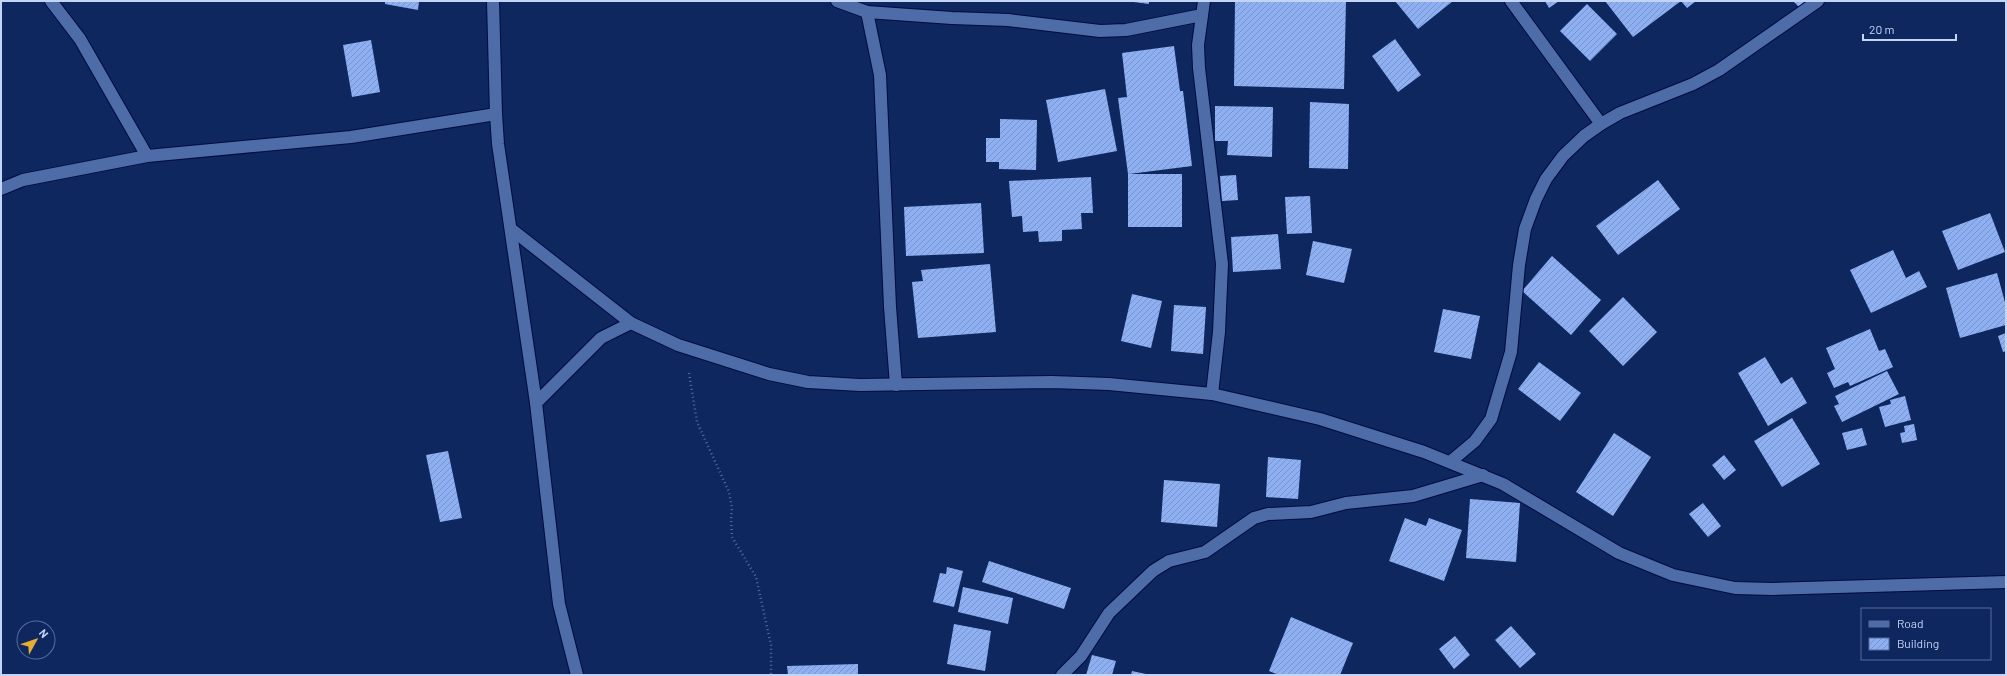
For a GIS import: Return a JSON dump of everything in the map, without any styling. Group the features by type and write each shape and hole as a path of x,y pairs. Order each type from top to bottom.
{"street":[{"path":"51,1 80,39 147,156"},
{"path":"494,1 496,114 536,403 559,604 577,675"},
{"path":"837,1 867,12 1008,20 1100,31 1126,30 1202,15"},
{"path":"1204,1 1198,45 1199,68 1222,264 1219,332 1212,394"},
{"path":"1511,1 1601,124"},
{"path":"1450,462 1484,431 1498,399 1511,352 1517,280 1525,229 1536,199 1546,179 1563,156 1584,136 1601,124 1620,113 1693,84 1719,70 1818,1"},
{"path":"867,12 880,75 890,307 896,386"},
{"path":"1,189 23,180 147,156 351,137 496,114"},
{"path":"511,229 630,323 678,344 769,374 808,382 860,385 896,386 1052,382 1109,384 1212,394 1320,419 1450,462 1503,484 1619,553 1673,575 1735,588 1773,589 2006,582"},
{"path":"536,403 601,338 630,323"},
{"path":"1062,675 1081,656 1109,613 1153,571 1169,561 1205,552 1254,518 1268,514 1311,512 1346,503 1413,496 1483,475"}],"path":[{"path":"678,344 689,371 697,422 729,492 732,508 732,537 756,577 771,645 771,675"}],"building":[{"path":"385,1 419,1 418,10 385,4"},
{"path":"1126,1 1149,1 1149,4"},
{"path":"1235,1 1346,1 1344,89 1234,86"},
{"path":"1395,1 1453,1 1418,29"},
{"path":"1545,1 1559,1 1549,8"},
{"path":"1605,1 1681,1 1633,37"},
{"path":"1681,1 1696,1 1687,8"},
{"path":"1793,1 1806,1 1799,7"},
{"path":"1587,4 1617,34 1590,61 1560,31"},
{"path":"1395,39 1421,75 1398,92 1372,56"},
{"path":"371,40 380,92 352,97 343,45"},
{"path":"1174,46 1180,91 1183,91 1192,166 1129,174 1182,174 1182,227 1128,227 1128,174 1118,98 1127,97 1122,53"},
{"path":"1105,89 1117,151 1058,162 1046,100"},
{"path":"1310,102 1349,104 1348,169 1309,168"},
{"path":"1215,106 1273,107 1272,157 1227,155 1228,141 1215,141"},
{"path":"1000,119 1037,120 1036,170 999,169 999,162 986,162 986,138 1000,138"},
{"path":"1236,175 1238,200 1222,201 1220,176"},
{"path":"1091,177 1093,213 1081,213 1082,229 1062,230 1062,241 1039,242 1038,231 1023,232 1022,216 1012,217 1009,181"},
{"path":"1658,180 1680,209 1618,255 1596,226"},
{"path":"1310,196 1312,233 1287,234 1285,197"},
{"path":"981,203 984,253 906,256 904,207"},
{"path":"1990,213 2005,252 1958,270 1942,231"},
{"path":"1278,234 1281,269 1233,272 1231,237"},
{"path":"1313,241 1352,249 1344,283 1306,275"},
{"path":"1893,250 1906,278 1919,271 1927,287 1871,313 1850,270"},
{"path":"1552,256 1601,300 1571,335 1522,291"},
{"path":"990,264 996,332 918,338 912,282 923,281 921,270"},
{"path":"1997,273 2006,306 2006,325 1960,338 1946,288"},
{"path":"1132,294 1162,301 1151,348 1121,341"},
{"path":"1623,297 1657,332 1623,366 1589,331"},
{"path":"1174,305 1206,307 1203,354 1171,351"},
{"path":"1443,309 1480,316 1471,359 1434,352"},
{"path":"1870,329 1879,351 1885,349 1893,367 1850,386 1848,382 1834,388 1827,373 1835,369 1826,348"},
{"path":"2006,333 2006,351 2003,352 1998,336"},
{"path":"1765,357 1781,384 1792,377 1807,403 1768,426 1738,373"},
{"path":"1539,362 1581,393 1560,421 1518,389"},
{"path":"1887,371 1899,394 1842,422 1834,406 1839,404 1835,396"},
{"path":"1905,396 1911,420 1885,427 1879,407 1891,404 1890,400"},
{"path":"1792,418 1820,464 1782,487 1754,441"},
{"path":"1914,424 1917,440 1902,443 1900,433 1905,432 1904,426"},
{"path":"1862,428 1867,445 1847,450 1842,433"},
{"path":"1614,433 1651,457 1613,516 1576,492"},
{"path":"448,451 462,518 440,522 426,455"},
{"path":"1724,455 1736,470 1724,480 1712,465"},
{"path":"1268,457 1301,460 1298,499 1266,497"},
{"path":"1164,480 1220,484 1217,527 1161,522"},
{"path":"1470,499 1520,503 1516,562 1466,558"},
{"path":"1703,503 1721,526 1708,537 1689,514"},
{"path":"1405,518 1426,526 1429,518 1462,530 1444,581 1389,561"},
{"path":"989,561 1071,588 1064,609 982,582"},
{"path":"947,567 963,571 954,607 933,602 940,573 946,574"},
{"path":"963,587 1013,598 1008,624 958,612"},
{"path":"1291,617 1353,643 1340,675 1279,675 1269,671"},
{"path":"954,624 991,631 985,671 947,664"},
{"path":"1511,626 1536,654 1520,668 1495,640"},
{"path":"1455,636 1470,655 1454,669 1439,649"},
{"path":"1092,655 1116,661 1112,675 1086,675"},
{"path":"858,664 858,675 788,675 787,666"},
{"path":"1132,671 1146,674 1146,675 1131,675"}]}
